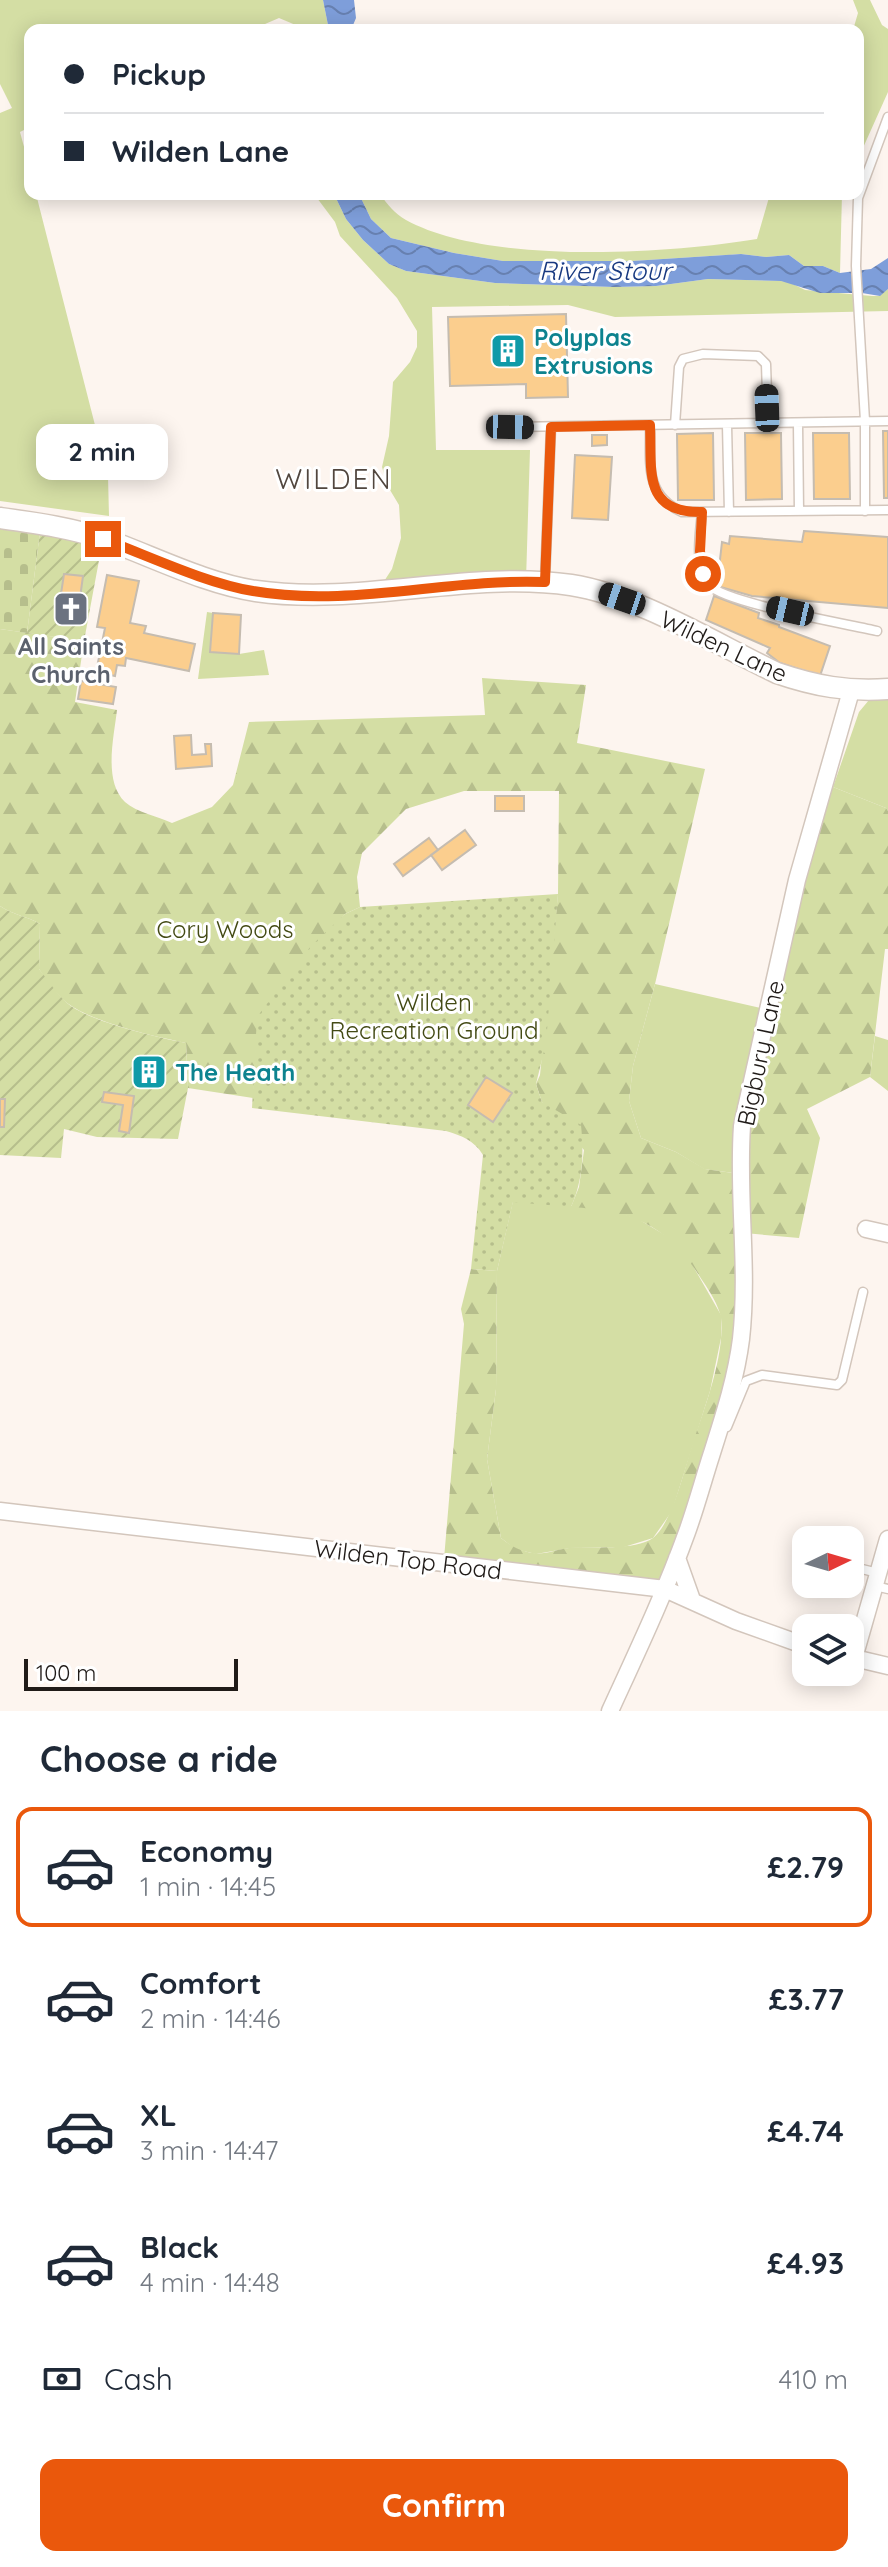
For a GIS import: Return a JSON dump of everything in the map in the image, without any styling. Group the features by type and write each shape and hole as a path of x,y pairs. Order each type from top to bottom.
{"street":[{"name":"Wilden Lane","path":"0,518 94,536 211,579 255,591 321,596 497,582 545,582 582,587 622,599 777,673 851,691 888,689"},
{"name":"Bigbury Lane","path":"610,1711 677,1558 737,1364 745,1258 740,1150 748,1090 759,1054 797,880 851,691"},
{"path":"866,1229 888,1234"},
{"name":"Wilden Top Road","path":"0,1511 665,1589 736,1621 792,1641"},
{"path":"864,1625 880,1582 888,1539"},
{"path":"677,1558 692,1600"},
{"path":"864,1661 888,1666"}],"lane":[{"path":"864,182 888,117"},
{"path":"858,200 856,266 865,421 865,511"},
{"path":"675,425 679,367 683,359 703,354 758,356 766,364 768,424"},
{"path":"510,427 888,421"},
{"path":"798,424 799,511"},
{"path":"650,425 652,482 659,496 670,507 682,512 888,510"},
{"path":"727,425 729,512"},
{"path":"545,582 551,427"},
{"path":"702,512 700,551 703,574 717,591 755,603 877,631"},
{"path":"718,1432 728,1426 746,1381 762,1375 837,1385 842,1380 863,1292"}],"green space":[{"path":"0,0 323,0 328,24 293,24 279,18 265,24 24,24 24,130 20,132 24,147 24,200 38,200 108,476 109,516 0,501 0,113 12,108 0,84"},
{"path":"853,0 870,0 882,25 888,29 888,92 864,146 864,24 855,24 858,13"},
{"path":"318,200 337,200 346,219 363,240 389,264 406,271 495,283 614,287 656,286 708,279 781,281 805,290 872,296 879,296 888,289 888,311 615,317 568,305 432,307 436,450 530,450 526,581 377,592 392,569 401,538 399,505 387,485 382,467 389,436 393,382 410,362 417,347 417,331 397,298 340,236 335,222"},
{"path":"362,200 385,200 406,220 441,234 482,244 529,250 627,251 675,249 757,239 768,200 842,200 840,273 823,266 804,266 789,255 766,257 741,254 632,261 503,261 391,238 371,219"},
{"path":"0,518 41,524 27,633 0,629"},
{"path":"41,524 103,539 84,641 27,633"},
{"path":"207,612 213,613 211,652 239,654 264,650 269,675 198,679"},
{"name":"Cory Woods","path":"0,629 84,641 75,702 117,710 112,771 118,793 135,809 172,823 212,807 233,785 249,722 485,715 482,678 586,685 577,743 705,769 633,1066 629,1101 641,1138 676,1152 705,1169 740,1174 740,1150 823,786 886,808 888,949 885,949 870,1077 807,1109 820,1138 799,1238 744,1233 742,1323 665,1589 444,1559 464,1324 461,1309 471,1269 497,1271 496,1389 487,1459 501,1538 524,1551 542,1553 569,1548 635,1545 653,1538 660,1531 676,1496 720,1350 721,1318 718,1308 705,1284 676,1246 647,1224 631,1217 571,1207 579,1187 584,1150 542,1102 536,1084 540,1075 558,894 559,791 464,791 406,809 362,853 357,877 360,907 345,914 258,1017 253,1098 188,1088 186,1043 108,1023 67,1003 39,969 40,924 0,906"},
{"path":"888,699 888,811 833,787 859,712 869,700"},
{"name":"Wilden Recreation Ground","path":"558,894 546,1043 536,1084 542,1102 581,1125 582,1157 578,1187 571,1207 513,1202 497,1271 471,1269 483,1155 476,1146 446,1131 252,1108 257,1017 311,946 345,914 360,907"},
{"path":"0,906 40,924 39,969 67,1003 107,1022 186,1043 188,1088 178,1139 97,1137 64,1129 61,1158 0,1155"},
{"path":"655,984 769,1010 741,1174 704,1169 676,1152 641,1138 629,1101 633,1066"},
{"path":"875,1036 888,1040 888,1091 870,1077"},
{"path":"513,1201 607,1209 638,1219 670,1238 689,1259 721,1315 721,1338 710,1391 672,1511 653,1538 624,1547 570,1548 536,1554 515,1549 501,1538 487,1459 496,1389 497,1271"}],"water":[{"path":"323,0 354,0 354,24 328,24"},
{"name":"River Stour","path":"337,200 362,200 371,219 391,238 503,261 632,261 741,254 766,257 789,255 804,266 823,266 840,273 871,269 888,258 888,289 880,296 820,293 781,281 708,279 656,286 614,287 495,283 406,271 389,264 346,219"}],"building":[{"name":"Polyplas Extrusions","path":"566,314 568,397 526,398 526,384 450,386 448,317"},
{"path":"883,431 888,431 888,498 884,498"},
{"path":"713,433 714,500 678,500 677,434"},
{"path":"745,433 781,433 782,499 746,500"},
{"path":"813,433 849,433 850,499 814,499"},
{"path":"592,435 607,435 607,445 592,446"},
{"path":"575,455 612,457 608,520 572,518"},
{"path":"804,531 888,537 888,608 752,596 717,586 722,542 729,544 730,536 802,542"},
{"name":"All Saints Church","path":"64,574 83,576 80,598 86,599 82,624 57,620"},
{"path":"107,575 139,581 130,623 146,626 144,633 195,644 189,671 126,658 125,666 117,665 115,676 96,672 105,628 97,627"},
{"path":"714,596 759,613 758,618 830,646 820,676 780,663 767,653 770,648 706,620"},
{"path":"213,613 241,615 239,654 210,652"},
{"path":"81,681 116,687 113,704 78,699"},
{"path":"191,735 192,755 206,754 205,744 211,744 212,766 176,769 174,736"},
{"path":"495,796 524,796 524,811 495,811"},
{"path":"465,830 476,845 442,870 431,855"},
{"path":"429,838 438,850 403,876 394,864"},
{"name":"The Heath","path":"138,1058 162,1061 160,1086 135,1084"},
{"path":"486,1077 512,1093 493,1122 468,1105"},
{"path":"104,1092 134,1096 129,1133 119,1131 123,1105 102,1102"},
{"path":"0,1099 5,1099 4,1127 0,1127"}],"place":[{"name":"Polyplas Extrusions","path":"508,351"},
{"name":"All Saints Church","path":"71,609"},
{"name":"The Heath","path":"149,1072"}],"district":[{"name":"WILDEN","path":"334,478"}],"route":[{"path":"103,539 233,586 285,594 321,596 497,582 545,582 551,427 650,425 652,482 659,496 670,507 682,512 702,512 700,551 703,574"}]}
